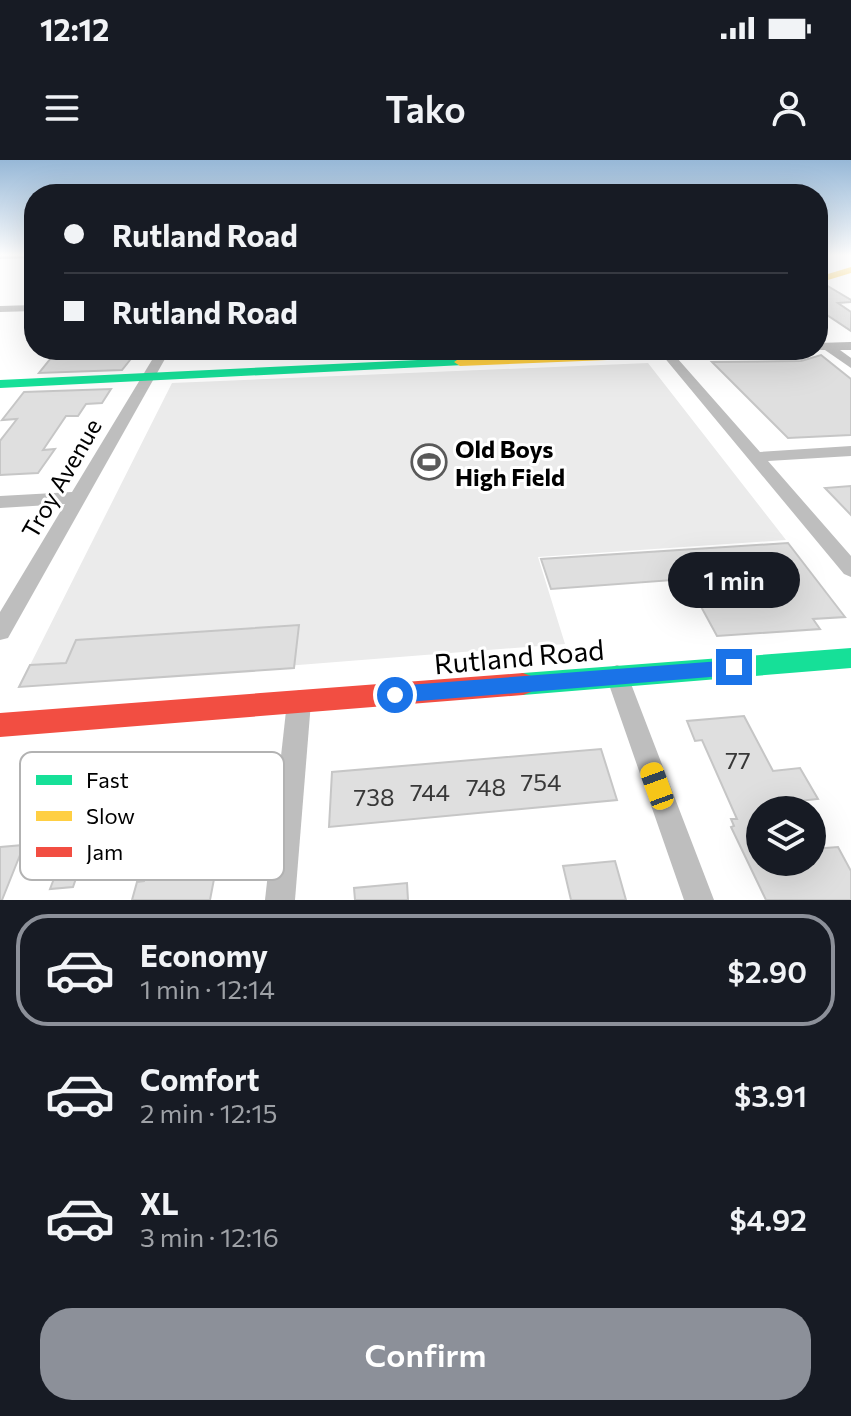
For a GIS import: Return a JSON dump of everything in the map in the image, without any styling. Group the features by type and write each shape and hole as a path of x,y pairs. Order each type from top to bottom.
{"street":[{"path":"0,309 24,308"},
{"path":"828,347 851,346"},
{"path":"828,350 851,364"},
{"name":"Troy Avenue","path":"0,631 158,360"},
{"path":"0,384 493,360"},
{"path":"672,360 851,569"},
{"path":"754,457 851,451"},
{"path":"0,502 77,498"},
{"name":"Rutland Road","path":"0,725 851,658"},
{"path":"617,676 699,900"},
{"path":"284,858 299,702"},
{"path":"280,900 282,880"}],"shaded area":[{"name":"Old Boys High Field","path":"648,363 786,540 538,557 565,644 19,687 172,383"}],"building":[{"path":"828,290 851,300 838,303 851,312 851,331 828,316"},
{"path":"49,360 130,360 122,370 39,373"},
{"path":"827,360 851,379 851,435 788,438 712,362"},
{"path":"111,389 102,403 86,404 78,416 66,416 43,450 55,449 38,473 0,475 0,441 17,419 2,420 24,392"},
{"path":"851,486 851,515 825,488"},
{"path":"788,543 845,617 813,619 820,629 717,636 686,579 551,589 541,559"},
{"path":"299,625 294,668 19,687 30,665 66,663 76,640"},
{"path":"744,716 773,771 800,768 816,796 746,796 746,858 731,827 734,826 731,819 737,819 702,740 695,741 687,721"},
{"path":"601,749 617,800 329,827 332,772"},
{"path":"20,845 20,855 2,900 0,900 0,847"},
{"path":"838,847 851,871 851,900 766,900 754,876 826,876 826,848"},
{"path":"615,861 626,900 571,900 563,866"},
{"path":"53,880 75,880 73,887 50,889"},
{"path":"214,880 210,900 132,900 137,882"},
{"path":"407,883 408,900 355,900 354,888"}],"traffic: fast":[{"path":"0,384 460,362"},
{"path":"523,684 851,658"}],"traffic: slow":[{"path":"460,362 509,360"}],"traffic: jam":[{"path":"0,725 523,684"}],"place":[{"name":"Old Boys High Field","path":"429,462"}],"route":[{"path":"395,695 734,667"}]}
